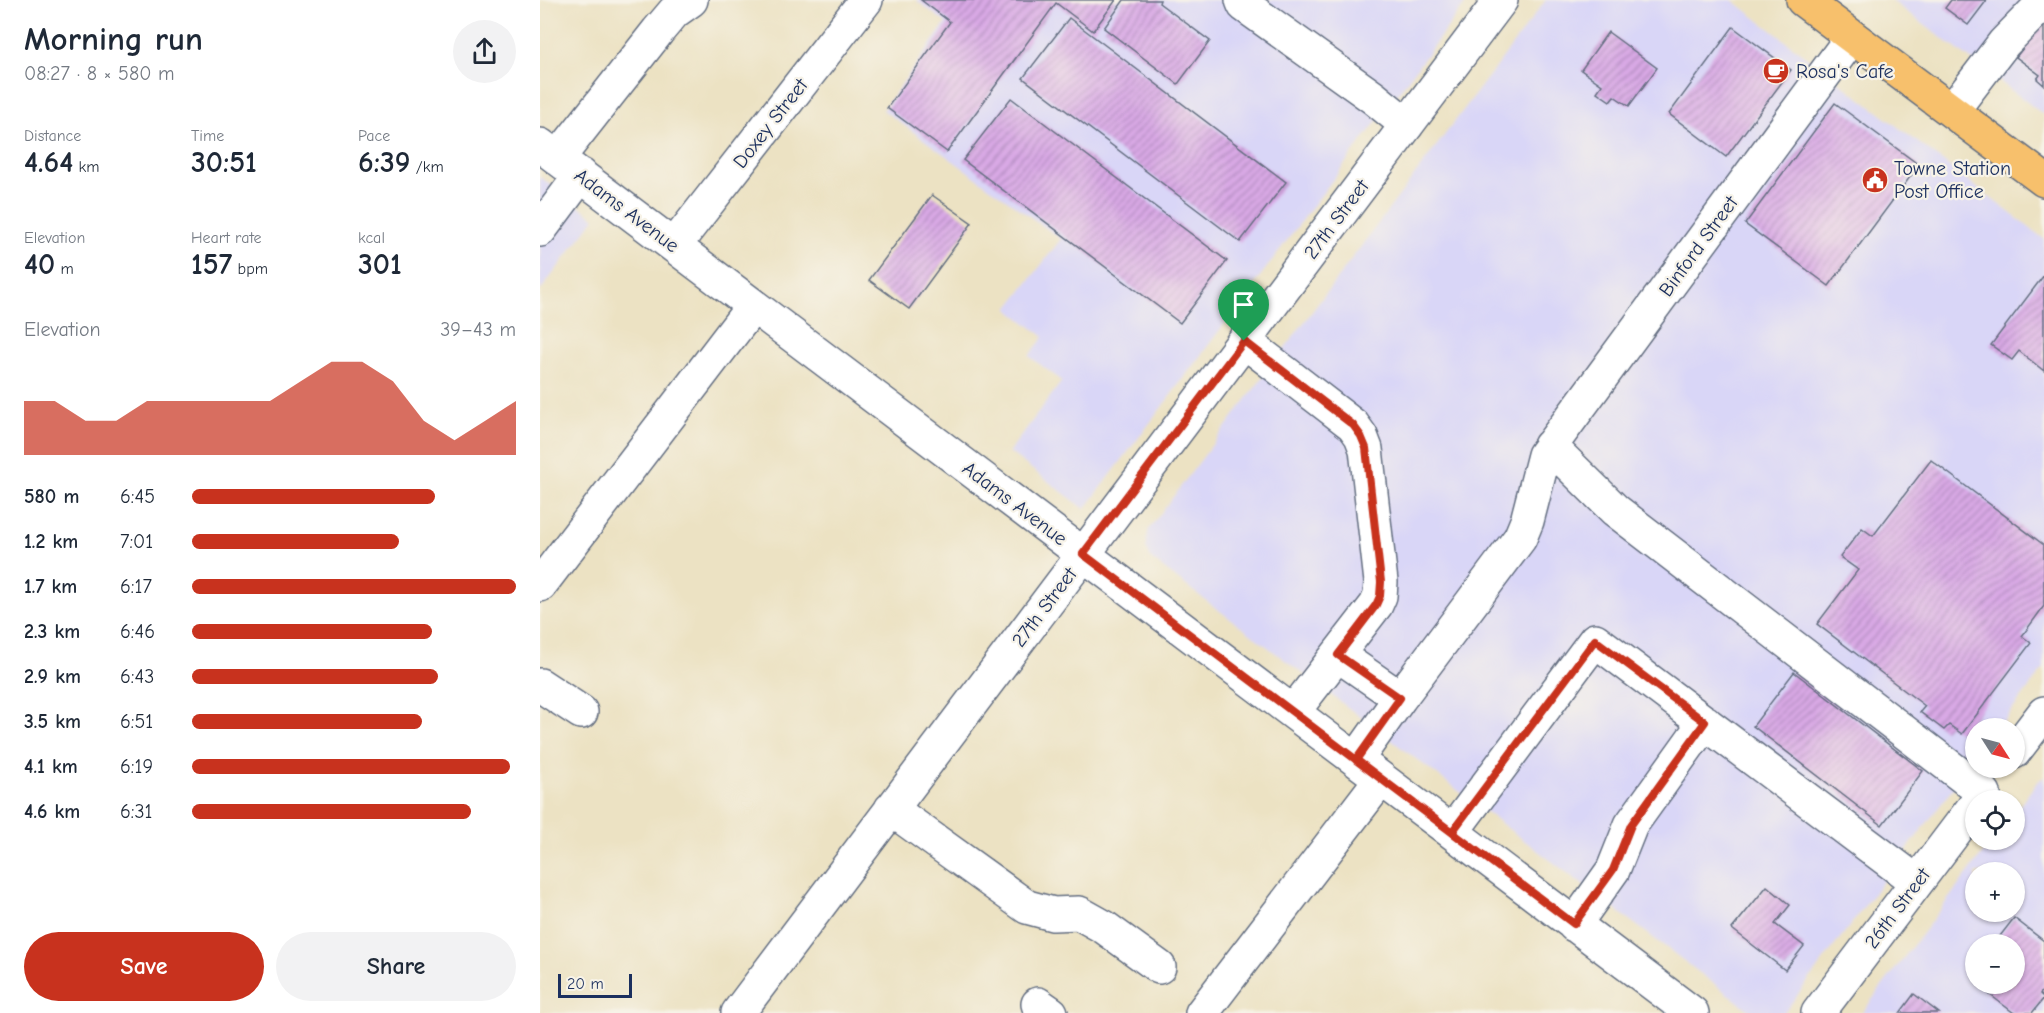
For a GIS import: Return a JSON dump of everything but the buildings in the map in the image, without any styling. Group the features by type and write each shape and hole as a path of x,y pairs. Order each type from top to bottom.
{"main road":[{"path":"1803,0 2044,180"}],"street":[{"path":"540,230 560,159 658,31 674,12 691,0"},
{"name":"Doxey Street","path":"674,246 866,0"},
{"path":"1242,0 1244,5 1407,124"},
{"name":"27th Street","path":"738,1013 1407,124 1494,2"},
{"path":"1952,111 2004,44 2044,2"},
{"name":"Binford Street","path":"1547,451 1852,37"},
{"name":"Adams Avenue","path":"560,159 1692,1013"},
{"path":"540,585 753,306"},
{"path":"1244,341 1353,425 1366,448 1381,582 1380,596 1376,605 1293,712"},
{"path":"1202,1013 1369,769 1400,698 1520,538 1547,451 1615,510 1982,790"},
{"path":"1452,832 1595,640 1917,882"},
{"path":"1338,655 1400,698"},
{"path":"540,685 581,712"},
{"path":"1574,924 1613,870 1631,825 1705,722"},
{"path":"891,809 1028,907 1053,914 1080,913 1104,927 1159,967"},
{"name":"26th Street","path":"1818,1013 1965,818"}],"shaded area":[{"path":"916,0 1468,0 1085,509 1009,452 1062,381 1029,356 1044,337 1008,309 1061,239 883,110 946,23"},
{"path":"1546,0 1732,0 2044,239 2044,668 2006,718 1965,718 1965,772 1784,1013 1753,1013 1151,559 1146,547 1149,529"},
{"path":"1891,0 2044,0 2044,115 2002,83"},
{"path":"540,177 595,218 540,291"},
{"path":"2044,777 2044,1013 1862,1013 1965,877 1965,922 2025,922 2025,862 1976,862 1985,850 2025,850 2025,798 2037,782"}],"place":[{"name":"Rosa's Cafe","path":"1776,71"},
{"name":"Towne Station Post Office","path":"1875,180"}],"route":[{"path":"1244,341 1083,554 1452,832 1595,640 1705,722 1631,825 1613,870 1574,924 1356,760 1388,717 1400,698 1338,655 1376,605 1380,596 1381,582 1366,448 1353,425 1244,341"}]}
